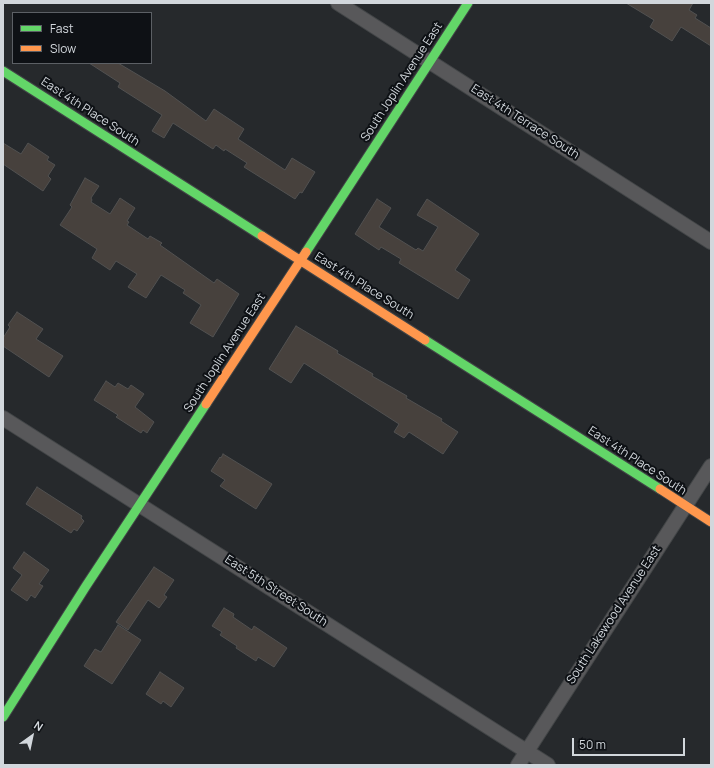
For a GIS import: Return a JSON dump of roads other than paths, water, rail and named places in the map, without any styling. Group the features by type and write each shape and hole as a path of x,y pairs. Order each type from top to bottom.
{"street":[{"name":"East 4th Terrace South","path":"338,3 711,242"},
{"name":"South Joplin Avenue East","path":"3,717 84,590 301,261 468,3"},
{"name":"East 4th Place South","path":"3,71 711,522"},
{"name":"East 5th Street South","path":"3,418 548,765"},
{"name":"South Lakewood Avenue East","path":"518,765 711,466"}]}
